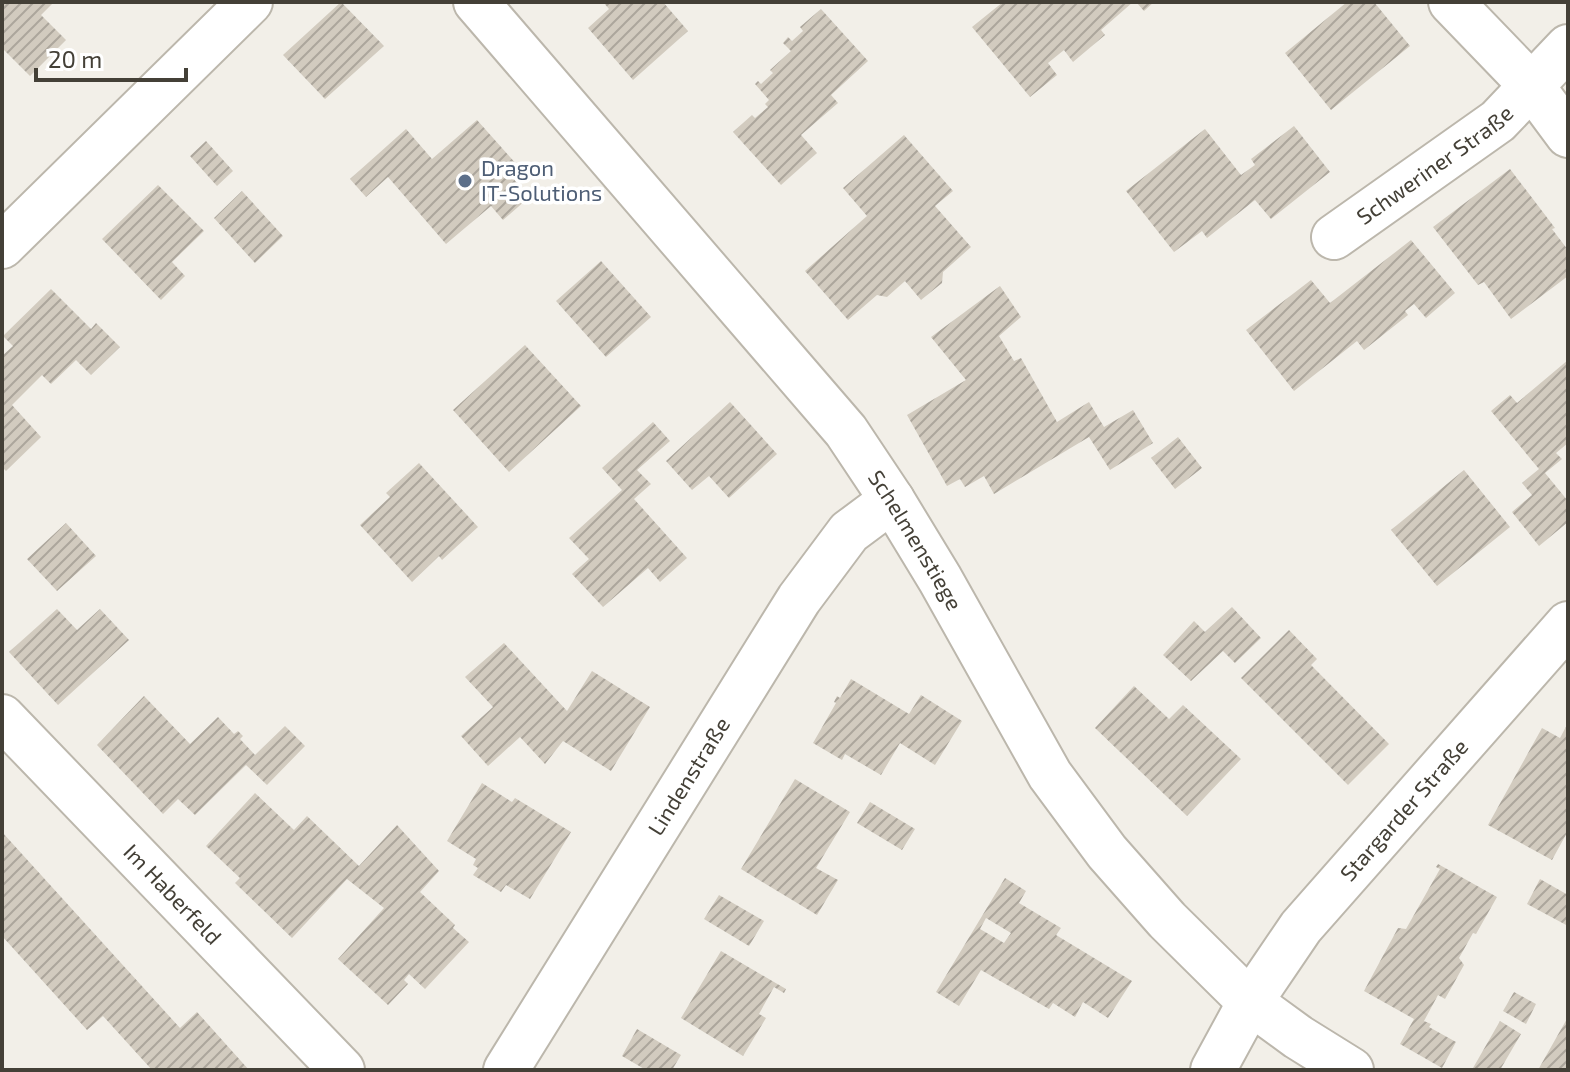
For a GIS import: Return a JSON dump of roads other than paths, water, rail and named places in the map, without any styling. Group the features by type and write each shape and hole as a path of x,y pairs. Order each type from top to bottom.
{"street":[{"path":"2,246 250,2"},
{"name":"Schelmenstiege","path":"476,2 846,431 940,579 1050,775 1107,852 1157,909 1250,1002 1351,1070"},
{"name":"Schweriner Straße","path":"1451,2 1531,85 1568,135"},
{"name":"Schweriner Straße","path":"1334,237 1498,121 1568,47"},
{"name":"Lindenstraße","path":"506,1070 799,599 849,532 892,500"},
{"name":"Stargarder Straße","path":"1213,1070 1250,1002 1301,927 1568,624"},
{"name":"Im Haberfeld","path":"2,717 342,1070"}],"place":[{"name":"Dragon IT-Solutions","path":"465,181"}]}
